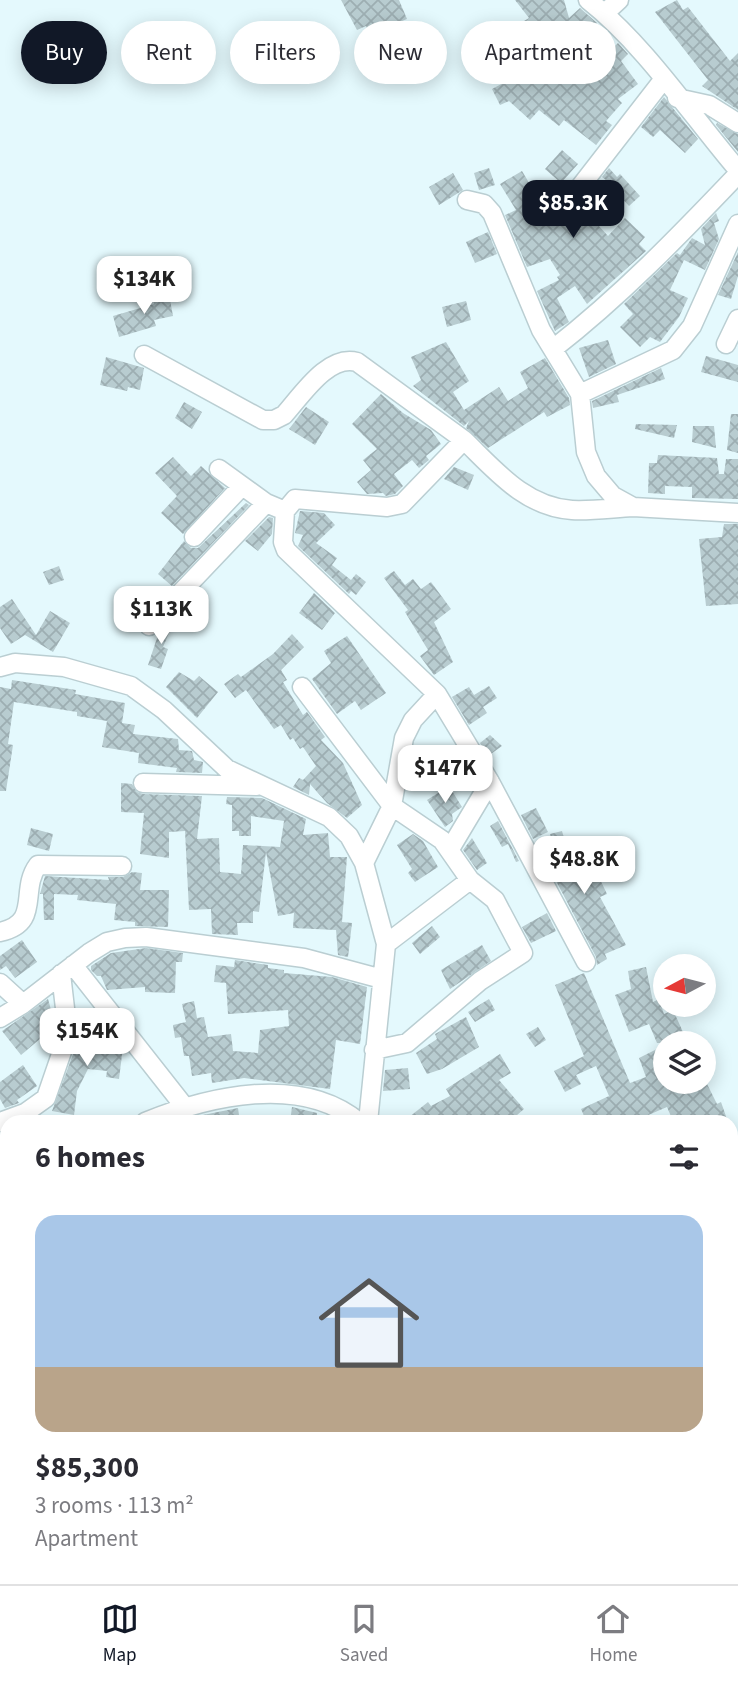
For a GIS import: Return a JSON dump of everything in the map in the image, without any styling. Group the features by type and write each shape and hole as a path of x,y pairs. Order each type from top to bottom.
{"street":[{"path":"553,349 608,306 648,268 738,172 605,13 589,0"},
{"path":"605,13 619,0"},
{"path":"580,187 663,80"},
{"path":"677,98 709,105 738,122"},
{"path":"467,200 484,204 492,213 541,330 580,394 586,452 596,476 613,496 633,507"},
{"path":"580,394 673,350 692,326 738,224"},
{"path":"726,344 738,319"},
{"path":"145,355 263,420 274,420 284,415 334,363 345,359 357,362 464,440 529,498 570,510 633,507 738,513"},
{"path":"464,440 402,504 387,507 295,499 285,511 283,542 286,550 437,694 490,782 586,962"},
{"path":"219,469 265,503 285,511"},
{"path":"194,537 242,486"},
{"path":"149,626 265,503"},
{"path":"0,667 15,663 64,667 131,686 164,710 227,769 329,817 349,836 364,863 386,944 369,1115"},
{"path":"302,687 392,806 450,849 470,880 495,900 523,953 480,981 407,1042 374,1050"},
{"path":"364,863 392,806 404,738 413,720 437,694"},
{"path":"450,849 490,782"},
{"path":"143,783 264,786"},
{"path":"0,932 15,929 23,921 38,865 122,866"},
{"path":"386,944 470,880"},
{"path":"0,1018 107,942 146,937 304,958 382,979"},
{"path":"67,970 184,1106"},
{"path":"19,1115 46,1098 68,1034 67,970"},
{"path":"0,983 23,1004"},
{"path":"162,1115 184,1106 284,1093 327,1101 348,1115"}],"building":[{"path":"341,0 399,0 407,19 354,21 354,24"},
{"path":"515,0 564,0 569,18 580,8 595,21 524,21 529,18"},
{"path":"677,0 683,10 688,7 730,61 738,53 738,110 702,86 708,80 655,12"},
{"path":"618,43 628,54 621,61 638,84 618,99 622,103 606,121 612,125 596,145 564,120 559,126 539,110 530,120 509,101 500,105 492,89 502,84 616,84"},
{"path":"664,97 698,139 685,153 660,130 653,137 641,127"},
{"path":"717,123 738,134 738,152 716,125"},
{"path":"562,150 578,164 561,183 545,169"},
{"path":"489,168 495,185 479,190 474,173"},
{"path":"609,168 617,177 620,174 640,196 629,206 615,191 596,204 589,215 608,236 625,218 645,237 639,244 646,251 587,304 575,286 557,298 569,322 555,331 537,291 559,280 557,277 560,275 550,259 527,267 505,215 516,210 500,184 522,171 547,213 573,196 585,197 606,180 602,177"},
{"path":"453,173 463,190 439,205 429,187"},
{"path":"716,213 719,221 714,223 719,239 705,270 684,260 670,290 688,298 679,317 660,342 650,337 640,347 620,327 633,314 624,304 677,253 680,255 692,238 705,245 701,229"},
{"path":"488,232 497,254 475,263 466,242"},
{"path":"738,252 738,276 731,299 718,295"},
{"path":"169,294 173,316 154,320 156,326 119,337 113,316 154,304 153,297"},
{"path":"466,301 471,320 447,327 442,307"},
{"path":"608,340 616,364 589,377 579,348"},
{"path":"446,342 469,381 453,392 464,410 499,387 508,401 528,388 520,372 545,358 569,398 570,405 547,417 544,412 488,448 466,428 469,421 464,426 413,386 421,380 411,357"},
{"path":"706,356 738,365 738,382 701,372"},
{"path":"106,357 144,368 140,390 128,387 127,391 100,385"},
{"path":"661,368 665,379 617,395 619,402 593,408 592,401"},
{"path":"381,394 403,413 431,430 441,444 426,456 429,460 419,468 412,460 394,474 403,486 395,494 386,496 383,493 367,494 357,482 371,470 363,460 377,449 352,424"},
{"path":"184,402 202,412 192,429 175,418"},
{"path":"306,407 329,422 315,445 289,429"},
{"path":"731,414 738,414 738,453 727,450"},
{"path":"636,424 677,425 674,438 635,429"},
{"path":"693,426 714,426 716,448 692,442"},
{"path":"658,455 717,458 719,474 724,474 726,459 738,459 738,499 692,498 692,487 665,486 665,494 648,493 649,463 657,463"},
{"path":"173,457 191,476 201,466 225,488 183,534 161,513 177,496 155,473"},
{"path":"454,467 474,475 468,490 444,479"},
{"path":"246,503 249,505 172,586 158,574 184,541 191,548 198,548"},
{"path":"300,511 324,513 335,525 316,543 337,558 332,565 351,580 356,574 366,582 356,595 351,591 349,594 298,546 303,535 295,533"},
{"path":"269,517 273,518 272,534 258,551 245,541"},
{"path":"724,524 738,524 738,604 706,606 699,539 722,537"},
{"path":"59,566 64,580 49,585 43,572"},
{"path":"394,571 405,585 413,579 421,589 431,582 451,609 434,622 453,662 434,675 420,656 428,650 405,612 408,610 384,578"},
{"path":"314,593 335,613 322,630 299,613"},
{"path":"12,599 36,635 50,611 70,623 53,652 25,635 11,644 0,628 0,607"},
{"path":"178,612 163,647 168,649 161,669 148,665 159,632"},
{"path":"292,634 304,647 281,670 287,680 283,682 303,715 307,712 325,737 321,740 343,763 362,805 347,818 327,803 310,784 309,795 293,787 299,778 303,780 316,766 303,747 300,749 293,738 290,740 281,725 274,729 246,690 235,698 224,684 238,674 241,677 273,654"},
{"path":"347,636 386,693 361,710 355,701 337,714 312,679 331,663 324,651"},
{"path":"179,672 194,681 199,676 218,692 197,718 166,687"},
{"path":"12,680 76,690 75,694 125,703 122,723 135,725 133,734 178,739 179,750 192,751 194,760 203,762 202,773 176,772 177,768 138,763 139,753 102,747 107,721 77,716 77,712 14,702 8,744 13,745 6,791 0,791 0,687 11,689"},
{"path":"489,686 497,698 483,707 487,713 469,725 452,697 469,687 474,695"},
{"path":"490,735 502,746 488,756 480,743"},
{"path":"121,783 132,784 137,792 143,794 202,796 197,839 219,838 220,872 241,874 243,845 280,847 284,821 251,816 251,836 239,836 239,831 232,831 232,805 226,804 227,797 262,798 306,819 303,835 328,833 330,857 347,857 342,922 352,923 348,957 338,955 336,930 293,928 294,913 278,916 266,852 259,912 253,911 253,923 237,923 238,935 212,934 211,909 189,910 185,831 169,832 169,858 140,854 144,813 121,812"},
{"path":"449,786 462,807 452,814 453,821 445,827 427,800"},
{"path":"536,808 548,832 533,839 521,815"},
{"path":"498,821 519,861 516,862 508,844 502,847 490,826"},
{"path":"31,828 53,834 49,851 27,845"},
{"path":"562,831 567,849 579,843 595,869 607,894 600,897 626,945 605,954 607,959 597,965 596,957 545,860 556,854 550,834"},
{"path":"413,834 423,841 438,867 415,882 408,873 412,869 397,845"},
{"path":"472,838 487,863 477,870 463,850"},
{"path":"132,872 142,873 140,890 169,890 168,927 135,926 135,922 114,920 116,904 77,900 78,895 54,894 54,920 44,920 43,894 40,894 45,876 109,880 108,877 123,877"},
{"path":"547,913 556,931 531,943 522,927"},
{"path":"432,926 440,937 420,954 412,943"},
{"path":"22,940 37,962 15,978 6,966 0,970 0,956"},
{"path":"482,945 491,961 450,989 441,970"},
{"path":"146,948 183,953 182,962 176,962 175,993 145,992 145,987 107,990 101,976 91,970 91,966 111,953"},
{"path":"235,960 268,965 268,968 284,970 284,973 332,977 367,987 360,1044 336,1040 330,1089 244,1078 212,1083 211,1073 192,1076 189,1056 184,1056 181,1037 175,1038 173,1025 186,1022 182,1004 194,1001 197,1018 204,1017 208,1037 231,1034 233,1051 258,1053 260,1030 289,1026 288,1010 228,1014 226,983 214,982 216,965 234,967"},
{"path":"646,967 653,1017 676,1017 683,1031 653,1031 653,1034 649,1024 629,1032 615,995 631,989 628,971"},
{"path":"584,973 630,1083 646,1077 639,1058 653,1051 653,1094 712,1094 717,1104 721,1102 726,1115 670,1115 667,1107 648,1115 584,1115 581,1109 609,1096 596,1066 576,1075 581,1084 565,1092 554,1071 584,1056 555,985"},
{"path":"48,999 55,1024 43,1029 47,1033 21,1055 2,1031"},
{"path":"489,999 495,1010 475,1022 468,1012"},
{"path":"466,1017 479,1047 442,1069 427,1074 416,1053 437,1039 435,1034"},
{"path":"79,1027 100,1034 97,1043 123,1047 119,1079 106,1077 107,1071 88,1069 77,1091 74,1115 52,1111 79,1038"},
{"path":"538,1027 546,1040 535,1047 526,1034"},
{"path":"500,1054 511,1073 499,1080 524,1109 517,1115 412,1115 428,1102 431,1106 450,1096 446,1089"},
{"path":"23,1065 37,1086 17,1100 19,1103 5,1108 0,1099 0,1082"},
{"path":"408,1068 410,1089 383,1091 385,1070"},
{"path":"292,1107 317,1113 317,1115 291,1115"},
{"path":"238,1108 239,1115 203,1115"}]}
